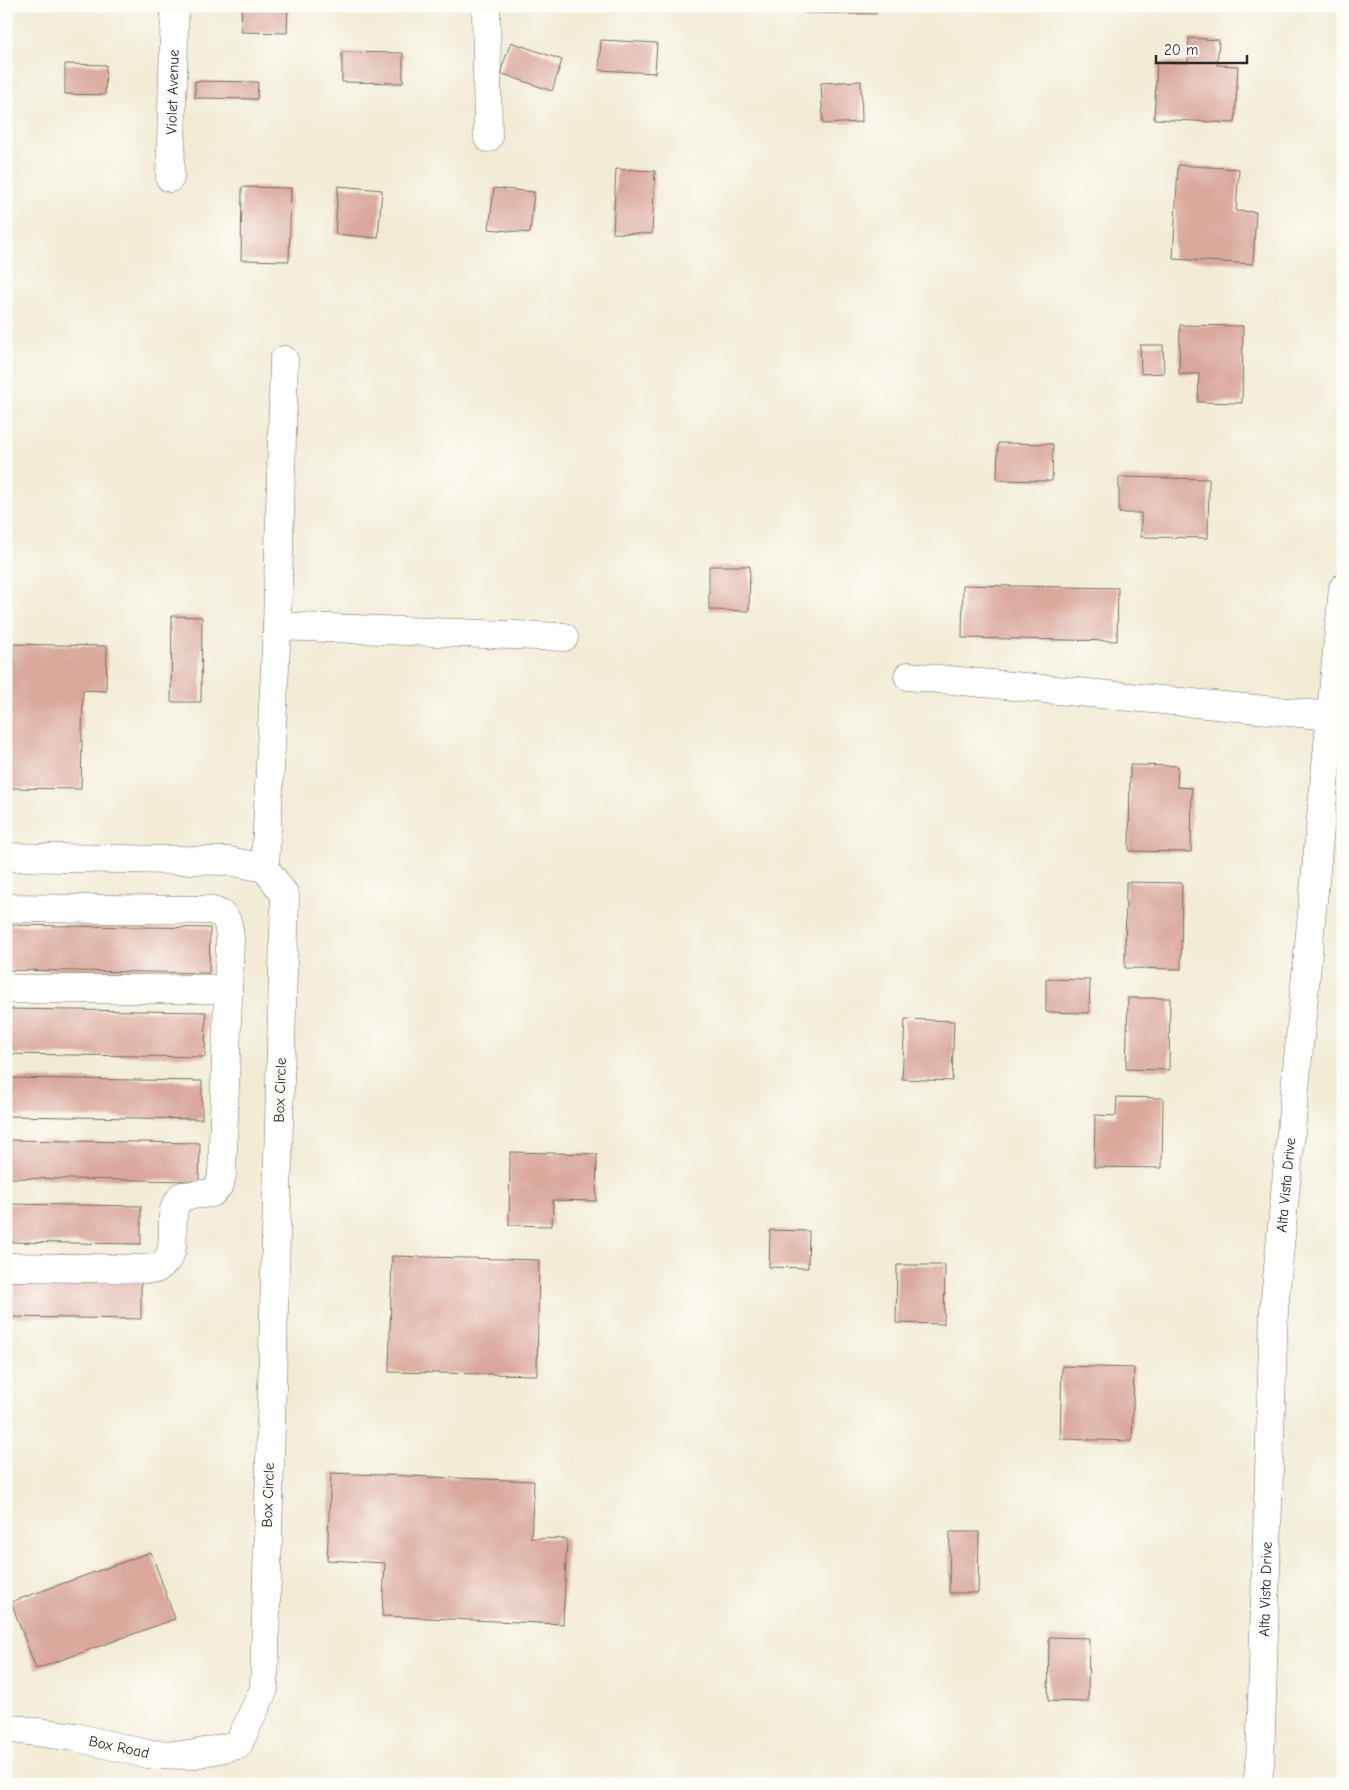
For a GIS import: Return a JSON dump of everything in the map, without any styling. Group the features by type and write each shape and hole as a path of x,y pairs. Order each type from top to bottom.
{"street":[{"name":"Violet Avenue","path":"170,178 175,6"},
{"path":"486,6 488,138"},
{"path":"6,857 229,861 265,868 276,626 284,360"},
{"name":"Alta Vista Drive","path":"1257,1784 1260,1764 1274,1309 1343,588"},
{"path":"276,626 564,637"},
{"path":"908,676 1331,716"},
{"name":"Box Circle","path":"265,868 285,895 266,1578"},
{"path":"6,908 210,910 222,913 228,922 230,938 222,1175 220,1184 212,1193 182,1196 174,1208 172,1250 167,1263 156,1269 6,1267"},
{"path":"6,989 228,989"},
{"name":"Box Road","path":"6,1728 75,1737 147,1754 190,1755 238,1745 264,1689 266,1578"}],"building":[{"path":"64,6 101,6 101,9 64,8"},
{"path":"242,6 288,6 287,33 241,32"},
{"path":"803,6 876,6 876,14 803,13"},
{"path":"1189,38 1219,40 1217,65 1238,66 1235,123 1154,119 1157,62 1188,63"},
{"path":"601,40 657,43 655,73 599,70"},
{"path":"511,42 562,60 552,91 500,73"},
{"path":"342,52 403,53 403,83 342,82"},
{"path":"65,64 106,65 105,95 65,94"},
{"path":"195,81 258,82 257,99 195,98"},
{"path":"861,81 862,122 823,124 821,83"},
{"path":"1178,165 1239,169 1236,211 1256,212 1253,264 1173,259"},
{"path":"616,169 655,171 652,234 613,233"},
{"path":"338,186 382,190 378,238 335,234"},
{"path":"242,187 291,188 289,261 241,260"},
{"path":"494,188 534,192 530,233 489,229"},
{"path":"1180,325 1243,326 1242,403 1198,402 1199,374 1179,374"},
{"path":"1140,345 1163,345 1164,373 1141,374"},
{"path":"998,443 1053,444 1052,481 997,480"},
{"path":"1119,477 1209,479 1208,538 1141,537 1141,513 1119,513"},
{"path":"709,566 750,566 749,611 709,610"},
{"path":"963,585 1118,588 1117,641 962,638"},
{"path":"172,616 202,617 201,702 171,702"},
{"path":"6,644 107,646 106,691 83,690 81,789 6,788"},
{"path":"1130,765 1178,766 1177,787 1192,788 1191,852 1129,851"},
{"path":"1126,882 1182,883 1181,969 1125,968"},
{"path":"6,925 210,928 209,973 6,970"},
{"path":"1046,979 1090,980 1089,1013 1046,1012"},
{"path":"1128,998 1170,998 1169,1070 1126,1069"},
{"path":"6,1009 206,1012 205,1057 6,1054"},
{"path":"905,1019 954,1021 952,1081 902,1079"},
{"path":"6,1078 202,1081 202,1119 6,1116"},
{"path":"1117,1097 1163,1098 1162,1168 1094,1167 1095,1115 1116,1116"},
{"path":"6,1140 200,1143 199,1181 6,1178"},
{"path":"510,1152 597,1154 596,1201 553,1200 552,1226 509,1225"},
{"path":"6,1204 141,1206 141,1244 6,1242"},
{"path":"770,1230 809,1231 808,1268 769,1267"},
{"path":"392,1256 539,1260 537,1375 389,1372"},
{"path":"897,1265 945,1265 944,1324 896,1323"},
{"path":"6,1280 141,1282 141,1319 6,1317"},
{"path":"1062,1366 1134,1368 1132,1441 1060,1439"},
{"path":"331,1473 534,1481 531,1538 567,1539 563,1624 382,1616 385,1563 327,1560"},
{"path":"950,1532 979,1532 978,1593 949,1593"},
{"path":"151,1552 175,1619 36,1669 11,1602"},
{"path":"1049,1637 1089,1638 1088,1702 1048,1701"}]}
